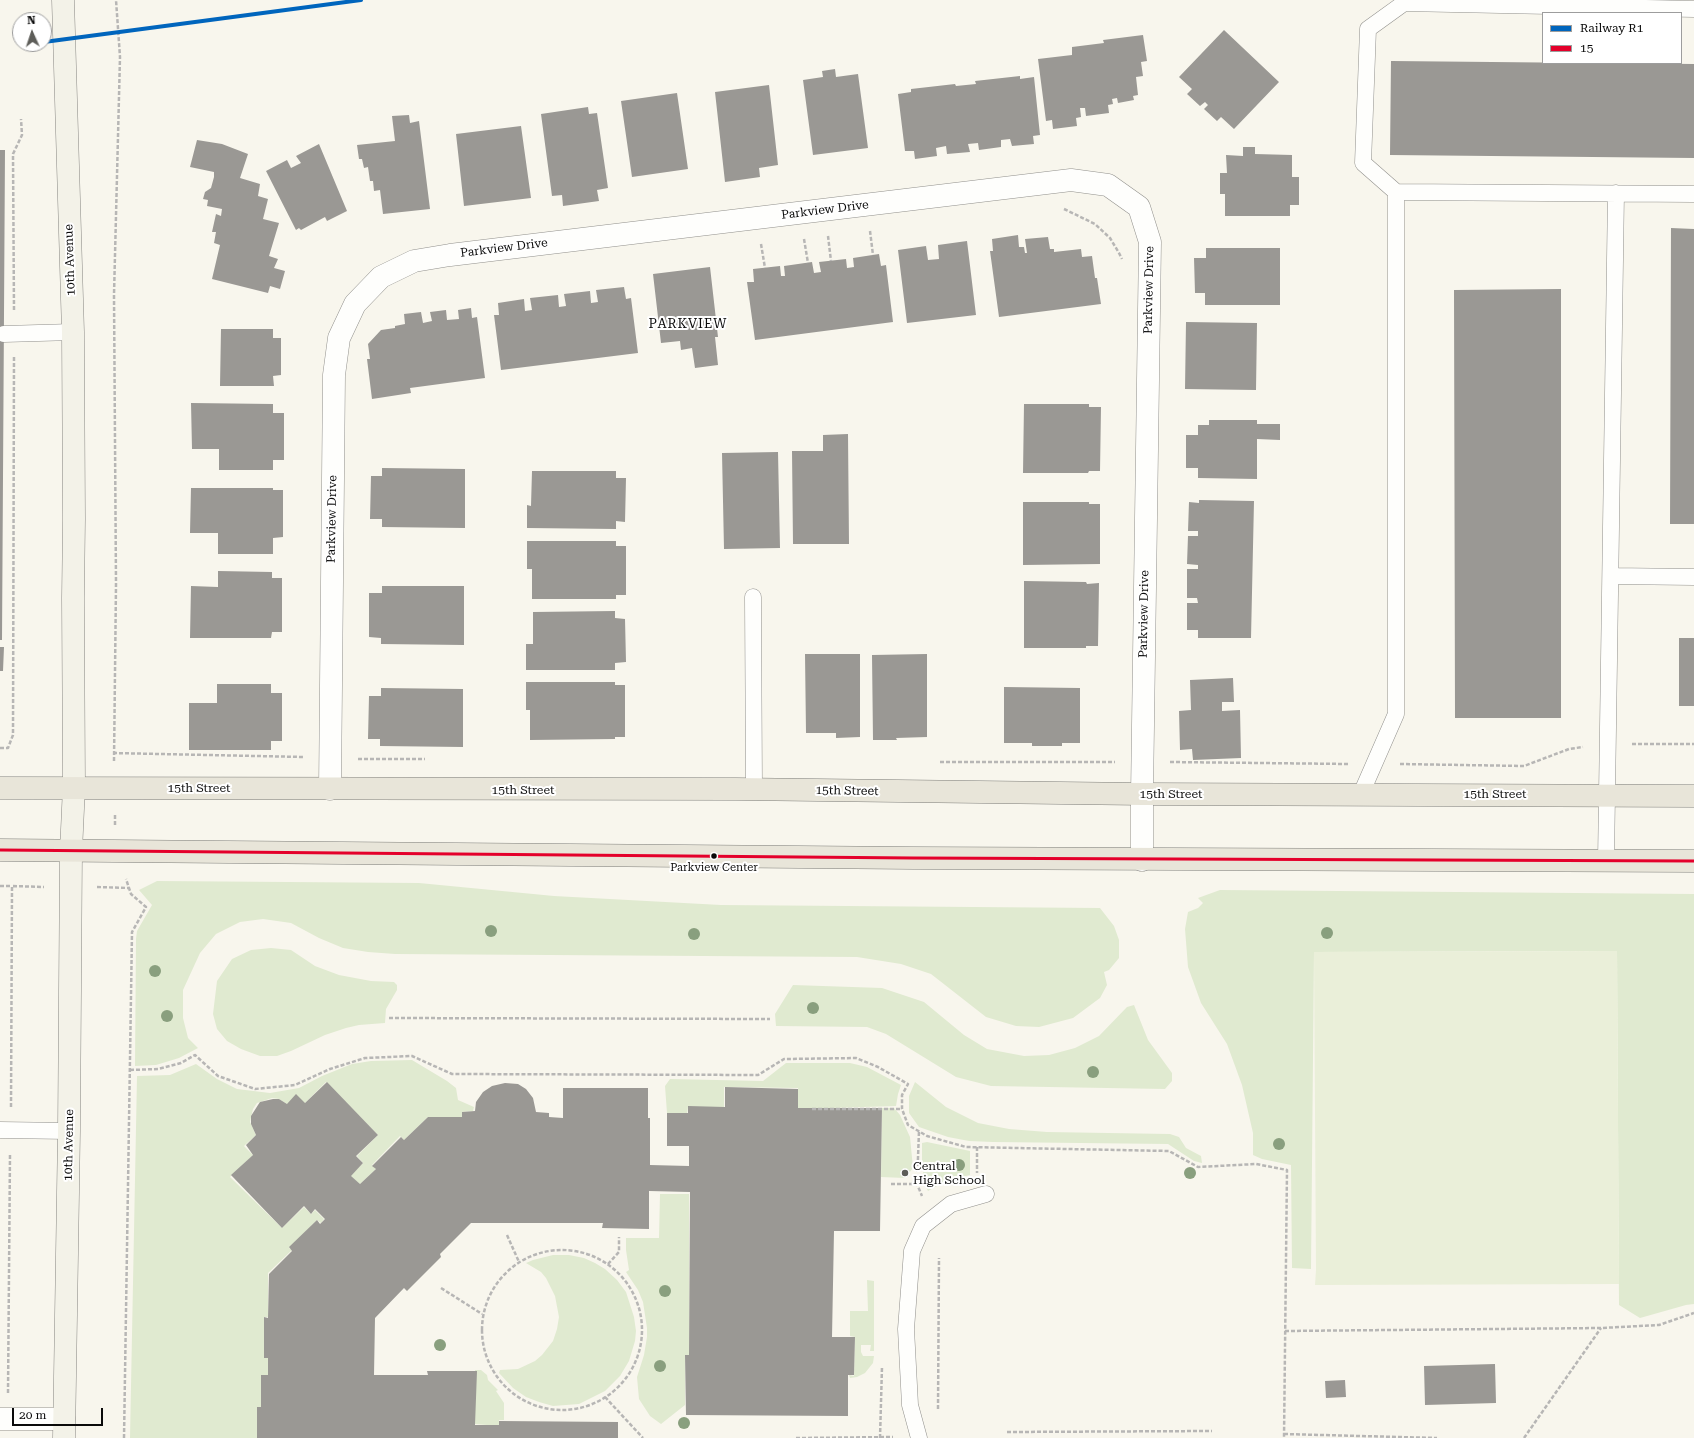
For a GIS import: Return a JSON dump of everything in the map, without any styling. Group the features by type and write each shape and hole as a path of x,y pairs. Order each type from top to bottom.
{"main road":[{"name":"10th Avenue","path":"63,0 73,332 74,519 74,787 71,851 69,1131 64,1429"},
{"name":"15th Street","path":"0,788 115,787 754,790 1142,794 1694,796"},
{"path":"0,850 1142,860 1694,861"}],"street":[{"name":"Parkview Drive","path":"330,788 334,375 339,338 355,304 381,277 414,261 450,255 1071,180 1108,185 1139,207 1150,242 1142,762 1142,860"},
{"path":"0,1419 64,1429"}],"lane":[{"path":"1694,9 1404,3 1368,29 1363,163 1396,192 1694,194"},
{"path":"1361,794 1396,714 1396,192"},
{"path":"1606,860 1616,193"},
{"path":"9,334 73,332"},
{"path":"1611,576 1694,577"},
{"path":"753,597 754,790"},
{"path":"0,1130 69,1131"},
{"path":"919,1438 910,1405 906,1329 912,1251 923,1226 951,1204 986,1194"}],"path":[{"path":"116,0 120,57 114,295 116,584 113,753 115,834 131,894 146,907 132,932 124,1438"},
{"path":"0,748 8,748 13,735 9,334 13,154 22,135 21,119"},
{"path":"1062,208 1095,224 1110,238 1120,253 1123,263"},
{"path":"870,228 873,255"},
{"path":"828,234 831,261"},
{"path":"797,237 804,236 808,262"},
{"path":"754,242 761,242 765,268"},
{"path":"1142,762 1524,766 1569,749 1608,744 1694,744"},
{"path":"0,886 12,886"},
{"path":"389,1018 770,1019"},
{"path":"130,1070 158,1069 181,1063 195,1055 218,1076 255,1089 295,1085 330,1069 366,1058 412,1056 452,1074 758,1075 784,1059 856,1058 878,1067 908,1084 902,1095 902,1109 908,1125 927,1136 966,1147 1169,1151 1198,1167 1256,1164 1286,1170 1284,1438"},
{"path":"812,1109 902,1109"},
{"path":"919,1131 917,1184 924,1201"},
{"path":"891,1184 917,1184"},
{"path":"507,1235 519,1262"},
{"path":"608,1264 619,1252 619,1237"},
{"path":"558,1249 584,1252 608,1264 626,1282 638,1305 642,1331 638,1356 625,1379 605,1397 581,1408 554,1410 528,1403 506,1388 490,1367 482,1341 482,1314 492,1290 509,1269 532,1255 558,1249"},
{"path":"938,1414 939,1258"},
{"path":"441,1288 482,1314"},
{"path":"1285,1331 1601,1328 1660,1325 1694,1313"},
{"path":"1524,1438 1601,1328"},
{"path":"605,1397 643,1438"},
{"path":"1007,1432 1212,1431"},
{"path":"1284,1434 1437,1438"},
{"path":"796,1438 895,1437"}],"green space":[{"path":"157,881 419,883 554,896 721,905 1100,908 1114,926 1119,940 1119,958 1109,970 1104,972 1107,985 1100,998 1073,1018 1039,1027 1016,1026 986,1017 931,974 901,964 857,957 395,954 343,948 319,938 291,923 263,919 240,922 216,934 200,953 183,990 183,1018 188,1038 198,1048 179,1058 156,1065 135,1066 136,939 137,931 152,905 139,890"},
{"path":"1220,890 1694,894 1694,1304 1640,1318 1619,1305 1617,951 1314,952 1311,1269 1292,1268 1291,1165 1262,1159 1253,1155 1253,1133 1242,1085 1227,1044 1201,1003 1188,967 1185,929 1188,912 1198,908 1203,903 1198,898"},
{"path":"271,948 291,950 315,966 339,975 371,981 394,982 397,985 397,990 386,1009 385,1023 359,1025 346,1028 325,1035 277,1056 260,1056 241,1049 227,1041 217,1029 213,1014 217,981 232,959 251,950"},
{"path":"1617,951 1619,1284 1315,1285 1314,952"},
{"path":"793,985 882,988 924,1002 964,1035 987,1049 1024,1056 1049,1055 1075,1048 1099,1036 1127,1007 1134,1005 1148,1040 1172,1073 1172,1081 1165,1089 991,1086 956,1077 886,1034 867,1027 776,1026 775,1014"},
{"path":"412,1060 456,1088 458,1100 474,1107 473,1111 462,1112 462,1117 428,1117 404,1140 400,1136 372,1165 376,1169 360,1184 350,1176 363,1163 357,1156 378,1135 326,1082 305,1103 287,1104 279,1099 272,1098 257,1103 253,1109 250,1122 256,1135 244,1146 253,1155 230,1177 282,1228 304,1207 311,1214 315,1210 324,1219 321,1223 317,1220 289,1248 292,1250 268,1273 268,1317 264,1317 264,1358 268,1358 268,1375 261,1375 261,1407 258,1407 257,1438 130,1438 137,1076 170,1075 196,1064 217,1079 237,1089 270,1093 299,1088 322,1076 352,1064 371,1061"},
{"path":"786,1063 850,1063 867,1067 901,1085 896,1106 798,1109 798,1088 724,1087 724,1107 688,1107 687,1114 667,1113 665,1086 670,1079 763,1081"},
{"path":"915,1082 946,1107 978,1123 1009,1129 1047,1132 1170,1134 1179,1137 1186,1148 1201,1156 1202,1163 1194,1161 1168,1144 993,1142 969,1141 948,1137 919,1127 909,1113 909,1096"},
{"path":"882,1108 894,1108 900,1115 910,1137 913,1168 905,1178 881,1177"},
{"path":"927,1142 970,1151 970,1175 946,1181 928,1191 925,1185 922,1165 922,1143"},
{"path":"660,1194 689,1194 689,1355 685,1355 685,1405 661,1424 650,1416 639,1399 637,1377 644,1355 647,1328 643,1302 638,1290 626,1272 629,1270 626,1238 659,1238"},
{"path":"553,1255 569,1255 584,1258 605,1269 617,1280 626,1292 634,1317 636,1331 635,1341 629,1361 620,1376 605,1391 579,1404 553,1406 526,1397 513,1388 499,1373 500,1370 518,1369 535,1361 553,1341 559,1317 555,1296 546,1278 541,1272 526,1263"},
{"path":"867,1280 874,1281 874,1351 870,1351 871,1345 861,1345 861,1352 863,1356 874,1356 873,1363 865,1373 857,1377 850,1378 849,1375 854,1376 855,1337 850,1336 850,1311 868,1311"},
{"path":"475,1370 481,1370 487,1375 488,1380 498,1390 496,1391 504,1403 504,1420 499,1420 499,1426 475,1424"}],"building":[{"path":"1224,30 1279,82 1234,129 1221,117 1217,121 1204,109 1208,105 1205,102 1200,106 1187,94 1192,89 1179,77"},
{"path":"1143,35 1147,61 1141,62 1143,76 1136,77 1138,95 1133,96 1134,100 1118,103 1117,98 1112,99 1113,104 1108,105 1109,113 1086,116 1085,108 1080,108 1081,117 1076,118 1077,126 1053,129 1052,120 1046,121 1038,59 1072,55 1072,47 1104,43 1103,40"},
{"path":"1391,61 1542,62 1542,64 1694,64 1694,158 1390,155"},
{"path":"835,69 836,77 858,74 868,148 813,155 803,80 823,77 822,71"},
{"path":"1020,76 1020,79 1034,77 1040,135 1033,136 1034,144 1012,146 1010,139 1001,140 1001,147 979,150 978,143 968,144 970,152 947,154 946,146 936,148 937,156 915,159 914,151 905,151 898,94 911,92 911,89 955,84 956,86 976,84 975,81"},
{"path":"769,85 778,165 759,168 760,177 725,182 715,92"},
{"path":"677,93 688,169 632,177 621,101"},
{"path":"588,107 589,114 597,113 608,188 597,190 599,201 563,206 562,195 552,196 541,114"},
{"path":"409,115 410,123 419,121 430,209 383,214 380,190 374,191 373,181 370,181 368,167 364,168 362,159 359,159 357,145 395,141 392,116"},
{"path":"521,126 531,198 464,206 456,134"},
{"path":"197,140 222,144 248,154 240,178 260,184 258,196 268,199 263,219 279,223 269,256 278,259 274,268 285,271 280,289 270,286 268,293 212,279 220,245 214,243 216,232 212,232 216,214 221,216 222,209 207,206 208,200 203,199 205,192 211,188 214,172 190,167"},
{"path":"319,144 347,211 327,221 325,217 301,230 299,228 296,230 266,171 287,160 291,168 301,163 296,156"},
{"path":"1243,147 1255,147 1255,154 1292,155 1292,177 1299,177 1299,205 1290,205 1290,216 1225,216 1225,194 1220,194 1220,173 1227,173 1226,155 1243,156"},
{"path":"0,150 5,150 2,640 0,640"},
{"path":"1671,228 1694,229 1694,524 1670,524"},
{"path":"1018,235 1019,247 1024,247 1025,253 1027,253 1025,239 1048,237 1050,249 1054,249 1054,252 1081,249 1082,257 1092,256 1101,304 999,317 990,251 993,251 992,239"},
{"path":"967,241 976,315 907,323 898,250 926,246 928,260 939,259 938,245"},
{"path":"1206,248 1280,248 1280,305 1205,305 1205,293 1195,293 1194,258 1206,258"},
{"path":"879,254 881,266 886,265 893,322 755,340 747,282 754,282 753,269 780,266 781,276 785,276 784,266 812,262 814,273 821,272 819,262 846,259 847,268 854,267 853,258"},
{"path":"710,267 718,337 715,337 718,365 695,368 692,348 681,350 680,341 661,343 653,274"},
{"path":"624,287 626,299 631,298 638,353 501,370 494,315 499,315 498,303 524,299 525,311 532,310 530,298 558,295 559,307 566,306 564,294 590,291 591,303 598,302 596,290"},
{"path":"1561,289 1561,718 1455,718 1454,290"},
{"path":"471,308 472,318 477,317 485,378 410,388 411,393 372,399 367,359 370,359 368,344 381,330 395,328 395,326 405,324 404,314 421,312 423,323 432,321 430,312 446,310 447,320 459,319 458,310"},
{"path":"1186,322 1257,323 1256,390 1185,389"},
{"path":"221,329 273,329 273,338 281,338 281,375 273,376 274,386 220,386"},
{"path":"191,403 273,404 273,413 284,413 284,460 273,460 273,470 219,470 219,449 192,449"},
{"path":"1024,404 1089,404 1089,407 1101,407 1100,471 1089,471 1088,473 1023,473"},
{"path":"1209,420 1257,420 1257,424 1280,424 1280,440 1257,439 1257,479 1198,478 1198,468 1186,468 1186,435 1198,435 1198,425 1209,425"},
{"path":"848,434 849,544 793,544 792,451 823,451 823,435"},
{"path":"778,452 780,548 724,549 722,453"},
{"path":"382,468 465,469 465,528 382,527 382,519 370,519 371,476 382,476"},
{"path":"532,471 616,471 616,478 626,478 625,522 616,521 616,529 527,528 527,505 531,506"},
{"path":"191,488 273,488 273,490 283,490 283,537 273,538 273,554 218,554 218,533 190,533"},
{"path":"1199,500 1254,501 1251,638 1198,638 1198,630 1187,630 1187,603 1198,603 1197,598 1187,598 1187,569 1198,569 1198,565 1187,564 1188,536 1198,536 1198,531 1188,531 1189,502 1199,503"},
{"path":"1023,502 1089,502 1089,504 1100,504 1100,564 1023,565"},
{"path":"527,541 616,541 616,546 626,546 626,595 616,595 616,599 532,599 532,569 527,569"},
{"path":"218,571 272,572 272,578 282,578 282,632 272,632 271,638 190,638 191,586 218,587"},
{"path":"1024,581 1086,582 1087,584 1099,583 1098,646 1086,646 1086,648 1024,648"},
{"path":"382,586 464,586 464,645 381,644 381,638 369,637 369,593 382,593"},
{"path":"615,611 615,618 625,619 626,662 615,663 615,670 526,670 526,644 533,644 533,612"},
{"path":"1679,638 1694,638 1694,706 1679,706"},
{"path":"0,647 4,647 3,671 0,671"},
{"path":"805,654 860,654 860,737 836,738 836,733 806,733"},
{"path":"927,654 927,737 896,738 897,740 873,740 872,655"},
{"path":"1233,678 1234,702 1222,702 1222,711 1240,710 1241,758 1193,760 1192,749 1180,750 1179,711 1191,710 1190,680"},
{"path":"526,682 615,682 615,685 625,685 625,737 615,737 615,739 530,740 530,710 526,710"},
{"path":"217,684 271,684 271,693 282,693 282,741 271,741 271,750 189,750 189,703 217,703"},
{"path":"1004,687 1080,688 1080,743 1062,743 1062,746 1032,746 1032,743 1004,743"},
{"path":"381,688 463,689 463,747 380,746 380,739 368,739 369,696 381,696"},
{"path":"327,1082 378,1135 356,1156 363,1163 351,1176 360,1184 376,1169 372,1166 401,1137 404,1140 428,1117 462,1117 462,1112 475,1111 476,1102 483,1092 492,1086 505,1083 518,1084 526,1089 533,1098 536,1112 549,1113 549,1117 563,1118 563,1088 648,1088 648,1118 650,1118 650,1165 689,1166 689,1146 667,1146 667,1113 688,1113 688,1106 725,1107 725,1087 798,1089 798,1108 882,1108 880,1231 834,1231 832,1337 855,1337 854,1375 848,1375 848,1416 686,1415 685,1355 689,1355 690,1192 649,1191 649,1229 602,1228 603,1223 471,1223 440,1254 441,1257 407,1291 404,1288 375,1318 374,1375 428,1375 427,1371 477,1371 475,1425 499,1425 499,1421 618,1422 618,1438 257,1438 257,1407 261,1407 261,1375 268,1375 268,1358 264,1358 264,1317 268,1318 269,1274 292,1251 289,1247 317,1220 320,1224 325,1219 315,1209 311,1214 304,1206 282,1228 231,1175 253,1155 246,1145 256,1135 251,1124 251,1116 260,1102 279,1099 287,1104 296,1094 305,1103"},
{"path":"1495,1364 1496,1403 1425,1405 1424,1366"},
{"path":"1345,1380 1346,1397 1326,1398 1325,1381"}],"rail line":[{"name":"R1","path":"52,41 361,0"}],"transit line":[{"name":"15","path":"0,850 913,858 1694,861"}],"place":[{"name":"Parkview Center","path":"714,856"},
{"name":"Central High School","path":"905,1173"}],"district":[{"name":"PARKVIEW","path":"688,324"}]}
